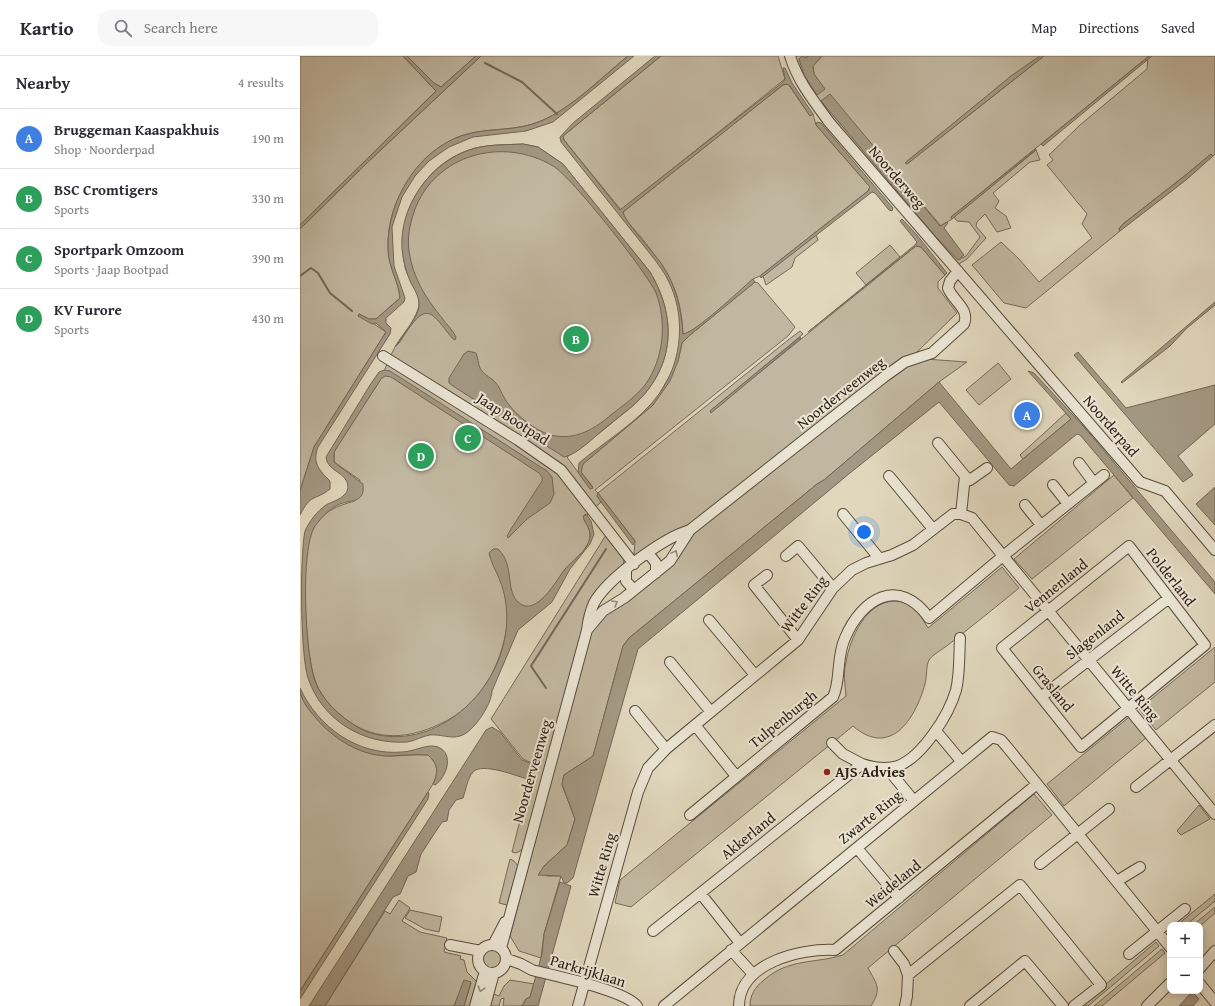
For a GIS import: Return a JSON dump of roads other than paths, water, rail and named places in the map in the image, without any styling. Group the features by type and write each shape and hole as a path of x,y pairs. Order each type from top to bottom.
{"street":[{"name":"Noorderweg","path":"790,56 797,75 805,90 829,122 992,311"},
{"name":"Noorderveenweg","path":"497,946 507,928 507,920 594,603 612,582 648,553 674,536 690,530 884,377 905,362 932,353 964,324 966,320 962,308 948,288 950,281 958,271"},
{"name":"Noorderpad","path":"992,311 1140,482 1165,491 1215,550"},
{"name":"Jaap Bootpad","path":"384,356 561,470 634,564"},
{"path":"938,443 970,480 987,468"},
{"path":"1079,463 1094,482"},
{"name":"Tulpenburgh","path":"690,815 833,697 836,691 839,657 845,638 856,620 868,607 882,597 899,595 911,599 922,608 929,618 1104,475"},
{"path":"889,476 933,529"},
{"path":"961,514 965,476"},
{"path":"1053,485 1068,504"},
{"path":"1025,505 1041,525"},
{"path":"843,514 879,558"},
{"name":"Witte Ring","path":"578,1006 638,792 648,768 666,749 798,640 833,588 852,570 879,558 892,555 913,545 954,514 961,514 972,518 1170,759 1213,808"},
{"name":"Noorderveenweg","path":"587,630 603,611 634,590 673,558 690,530"},
{"path":"786,556 798,546 833,588"},
{"name":"Polderland","path":"1128,708 1205,645 1129,546"},
{"name":"Vennenland","path":"1002,648 1129,546"},
{"path":"648,553 656,563 656,573"},
{"path":"626,570 626,581 634,590"},
{"path":"767,575 754,585 798,640"},
{"name":"Slagenland","path":"1041,697 1088,659 1169,598"},
{"path":"709,620 755,675"},
{"path":"832,744 843,754 862,764 874,768 898,766 909,760 936,731 950,707 956,689 960,638"},
{"name":"Grasland","path":"1002,648 1081,747 1128,708"},
{"path":"670,662 711,712"},
{"path":"635,711 666,749"},
{"path":"1136,787 1215,724"},
{"path":"694,726 736,776"},
{"path":"936,731 961,761"},
{"name":"Zwarte Ring","path":"664,1006 914,801 988,738 997,738 1037,784 1167,943"},
{"name":"Akkerland","path":"653,931 862,764"},
{"path":"887,768 914,801"},
{"name":"Weideland","path":"739,1006 740,995 744,985 753,974 771,963 791,954 821,949 835,950 1037,784"},
{"path":"1040,864 1108,809"},
{"path":"857,848 899,898"},
{"path":"1117,881 1140,867"},
{"path":"908,975 1020,885 1101,985 1074,1006"},
{"path":"701,894 740,943"},
{"path":"1130,954 1185,909"},
{"path":"475,1006 490,972 505,963 505,953 497,946 486,946 479,954 481,967 490,972"},
{"path":"449,948 479,954"},
{"path":"731,950 753,974"},
{"path":"894,951 904,964 908,975 908,996 905,1006"},
{"path":"1203,965 1215,951"},
{"path":"970,1006 1025,962 1064,1006"},
{"name":"Parkrijklaan","path":"505,963 521,964 530,969 626,997 637,1006"},
{"path":"485,1006 490,972"},
{"path":"1146,1006 1167,986"},
{"path":"1203,988 1215,1002"}],"waterway":[{"path":"485,63 522,82 557,114"},
{"path":"300,276 311,268 318,273 330,293 352,311"},
{"path":"546,688 531,666 606,549"}],"place":[{"name":"BSC Cromtigers","path":"576,339"},
{"name":"Bruggeman Kaaspakhuis","path":"1027,415"},
{"name":"Sportpark Omzoom","path":"468,438"},
{"name":"KV Furore","path":"421,456"},
{"name":"AJS Advies","path":"827,772"}]}
